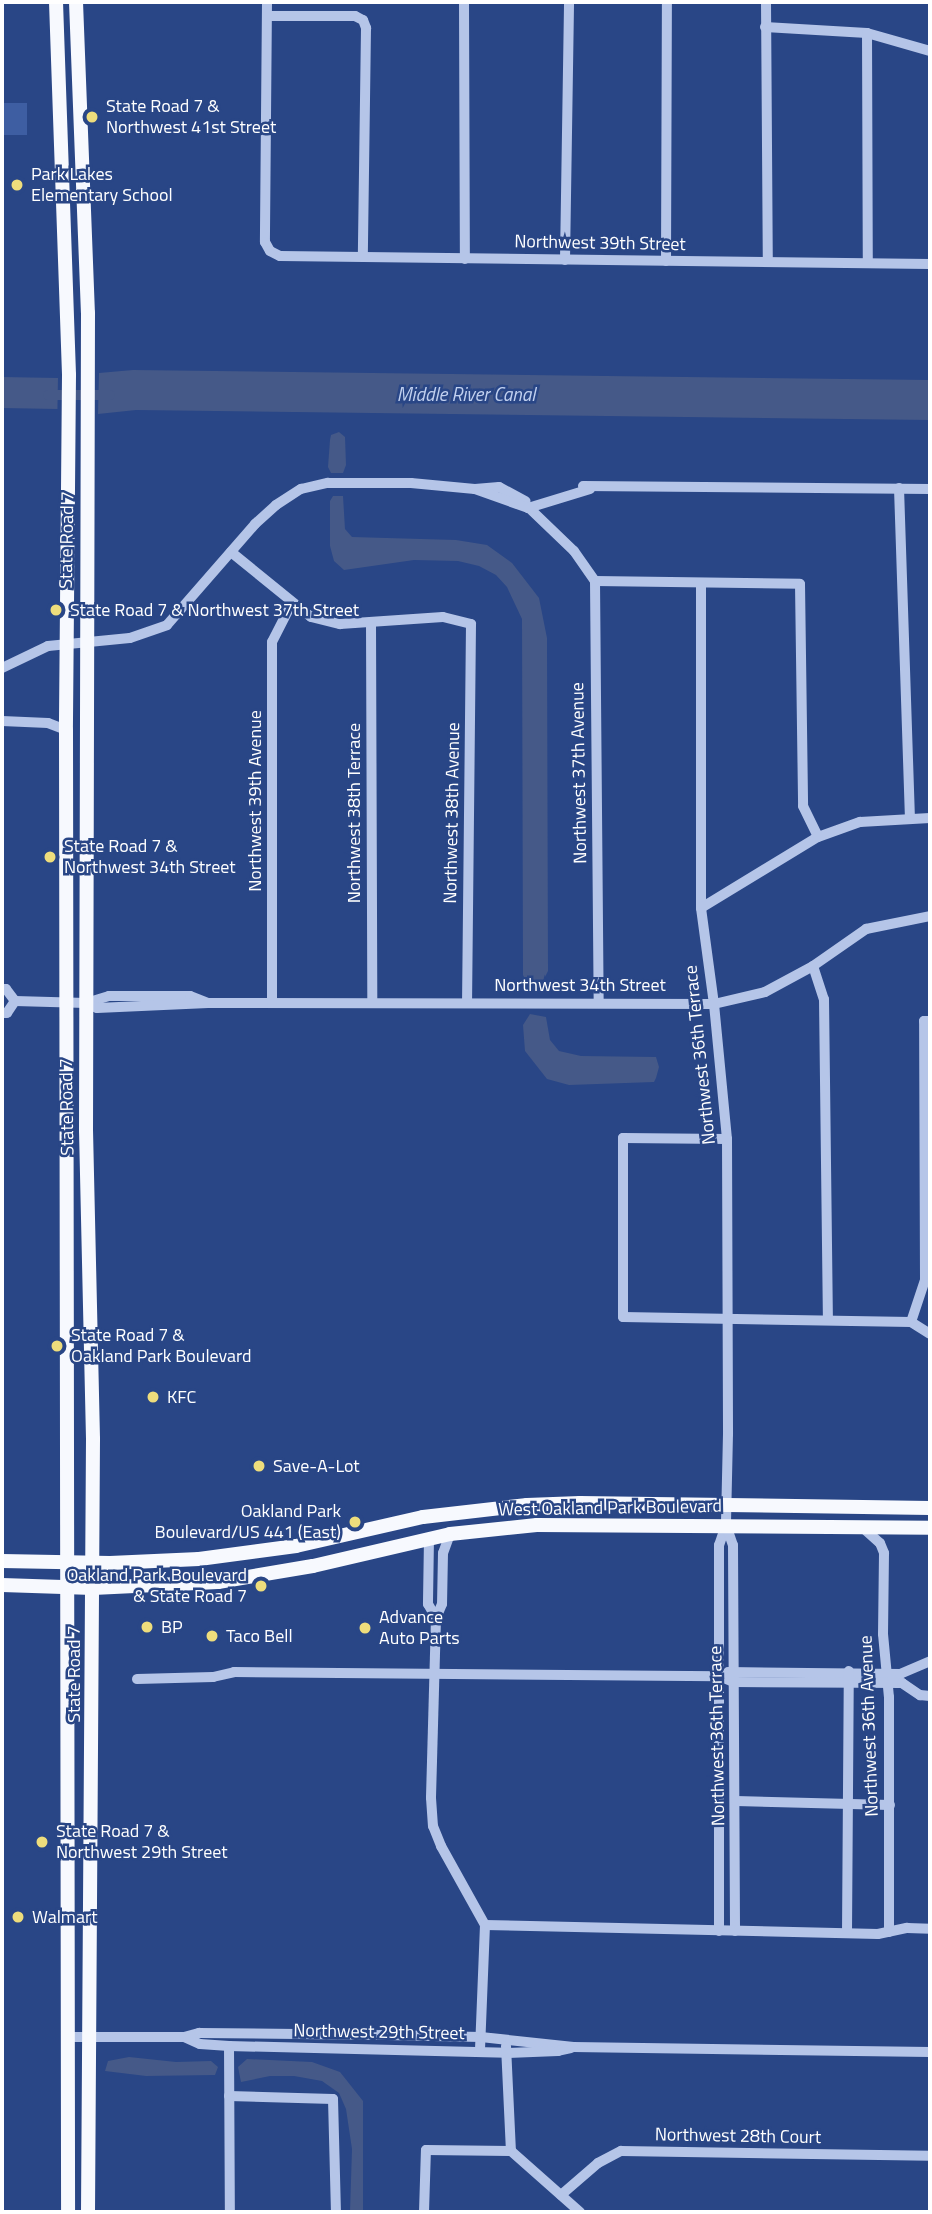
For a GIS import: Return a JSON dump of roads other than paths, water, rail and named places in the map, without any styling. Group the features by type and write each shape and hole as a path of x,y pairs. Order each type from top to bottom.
{"main road":[{"name":"State Road 7","path":"56,2 69,375 66,643 68,2212"},
{"name":"State Road 7","path":"76,2 85,184 88,374 85,642 86,1003 93,1563 88,2212"},
{"path":"63,156 74,176 85,184"},
{"path":"68,1178 75,1199 76,1267 82,1281 91,1283"},
{"name":"West Oakland Park Boulevard","path":"2,1561 174,1561 243,1554 452,1513 559,1503 930,1508"},
{"path":"429,1538 452,1513"},
{"name":"West Oakland Park Boulevard","path":"2,1585 93,1588 180,1585 313,1566 450,1534 562,1524 930,1528"}],"street":[{"path":"267,2 268,16 355,16 363,20 366,28 363,257"},
{"path":"464,2 466,259"},
{"path":"565,260 569,2"},
{"path":"666,261 667,2"},
{"path":"766,2 768,262"},
{"name":"Northwest 39th Street","path":"268,16 265,242 270,251 280,257 930,264"},
{"path":"765,27 867,33 930,51"},
{"path":"867,33 868,263"},
{"path":"2,668 33,651 66,643 130,638 167,625 269,511 301,489 328,483 411,483 475,489 487,485 499,487 526,504 574,551 595,581 800,584 803,806 818,838"},
{"path":"526,504 541,502 581,485 590,489 930,489"},
{"path":"899,488 909,817"},
{"path":"541,502 552,522 573,544 574,551"},
{"path":"231,552 311,617 340,624 371,623"},
{"name":"Northwest 37th Avenue","path":"595,581 599,1001"},
{"name":"Northwest 36th Terrace","path":"701,583 701,908 714,1004 727,1139 727,1505 726,1525 719,1545 719,1931"},
{"name":"Northwest 39th Avenue","path":"272,1003 272,642 292,603"},
{"name":"Northwest 38th Avenue","path":"371,623 400,618 443,617 471,624 467,1002"},
{"name":"Northwest 38th Terrace","path":"371,623 372,1002"},
{"path":"2,721 48,723 66,730"},
{"path":"701,908 818,838 860,822 909,817 930,818"},
{"name":"Northwest 34th Street","path":"15,1001 86,1003 109,996 190,996 208,1003 599,1001 714,1004 765,992 813,966 866,929 930,916"},
{"path":"813,966 824,999 828,1320"},
{"path":"2,989 6,989 15,1001 7,1013 2,1013"},
{"path":"911,1322 925,1280 928,1220 927,1021"},
{"path":"727,1139 623,1138 623,1317 911,1322 930,1334"},
{"name":"Northwest 36th Terrace","path":"726,1525 733,1545 735,1931"},
{"name":"Northwest 36th Avenue","path":"862,1527 880,1543 884,1553 890,1805 889,1932"},
{"path":"450,1534 443,1553 442,1604 436,1618 430,1771 433,1826 448,1862 485,1925 480,2052"},
{"path":"429,1538 428,1604 436,1618"},
{"path":"137,1679 195,1677 234,1672 887,1677 930,1661"},
{"name":"Northwest 36th Avenue","path":"846,1933 849,1677"},
{"path":"887,1677 920,1695 930,1696"},
{"path":"736,1801 890,1805"},
{"path":"485,1925 846,1933 930,1928"},
{"name":"Northwest 29th Street","path":"68,2036 184,2037 199,2033 234,2032 481,2038 506,2047"},
{"name":"Northwest 29th Street","path":"184,2037 200,2044 229,2046 480,2052 506,2047 558,2051 573,2047 930,2052"},
{"path":"229,2046 230,2212"},
{"path":"506,2047 511,2151"},
{"path":"229,2096 333,2099 336,2212"},
{"path":"424,2212 426,2150 511,2151 580,2212"},
{"name":"Northwest 28th Court","path":"561,2195 598,2163 621,2151 930,2156"}],"water":[{"path":"133,370 930,380 930,420 136,410 98,414 99,373"},
{"path":"2,377 58,378 57,409 2,408"},
{"path":"339,432 345,437 346,465 343,473 331,473 328,467 330,440 331,435"},
{"path":"333,496 343,496 345,529 352,537 456,540 487,545 512,563 539,598 547,638 548,971 539,989 530,989 523,975 522,619 507,587 496,575 479,566 458,561 414,560 344,570 334,561 330,546 330,501"},
{"path":"530,1014 546,1017 550,1040 559,1051 581,1056 656,1057 659,1067 654,1082 569,1085 547,1079 525,1051 523,1025"},
{"path":"129,2057 176,2062 211,2061 218,2067 215,2075 146,2076 105,2071 108,2061"},
{"path":"247,2059 312,2062 340,2072 363,2101 363,2212 350,2212 352,2149 346,2109 339,2093 322,2081 294,2076 270,2076 241,2082 238,2067"}],"waterway":[{"name":"Middle River Canal","path":"48,395 110,395"}],"place":[{"name":"State Road 7 & Northwest 41st Street","path":"92,117"},
{"name":"Park Lakes Elementary School","path":"17,185"},
{"name":"State Road 7 & Northwest 37th Street","path":"56,610"},
{"name":"State Road 7 & Northwest 34th Street","path":"50,857"},
{"name":"State Road 7 & Oakland Park Boulevard","path":"57,1346"},
{"name":"KFC","path":"153,1397"},
{"name":"Save-A-Lot","path":"259,1466"},
{"name":"Oakland Park Boulevard/US 441 (East)","path":"355,1522"},
{"name":"Oakland Park Boulevard & State Road 7","path":"261,1586"},
{"name":"BP","path":"147,1627"},
{"name":"Advance Auto Parts","path":"365,1628"},
{"name":"Taco Bell","path":"212,1636"},
{"name":"State Road 7 & Northwest 29th Street","path":"42,1842"},
{"name":"Walmart","path":"18,1917"}]}
